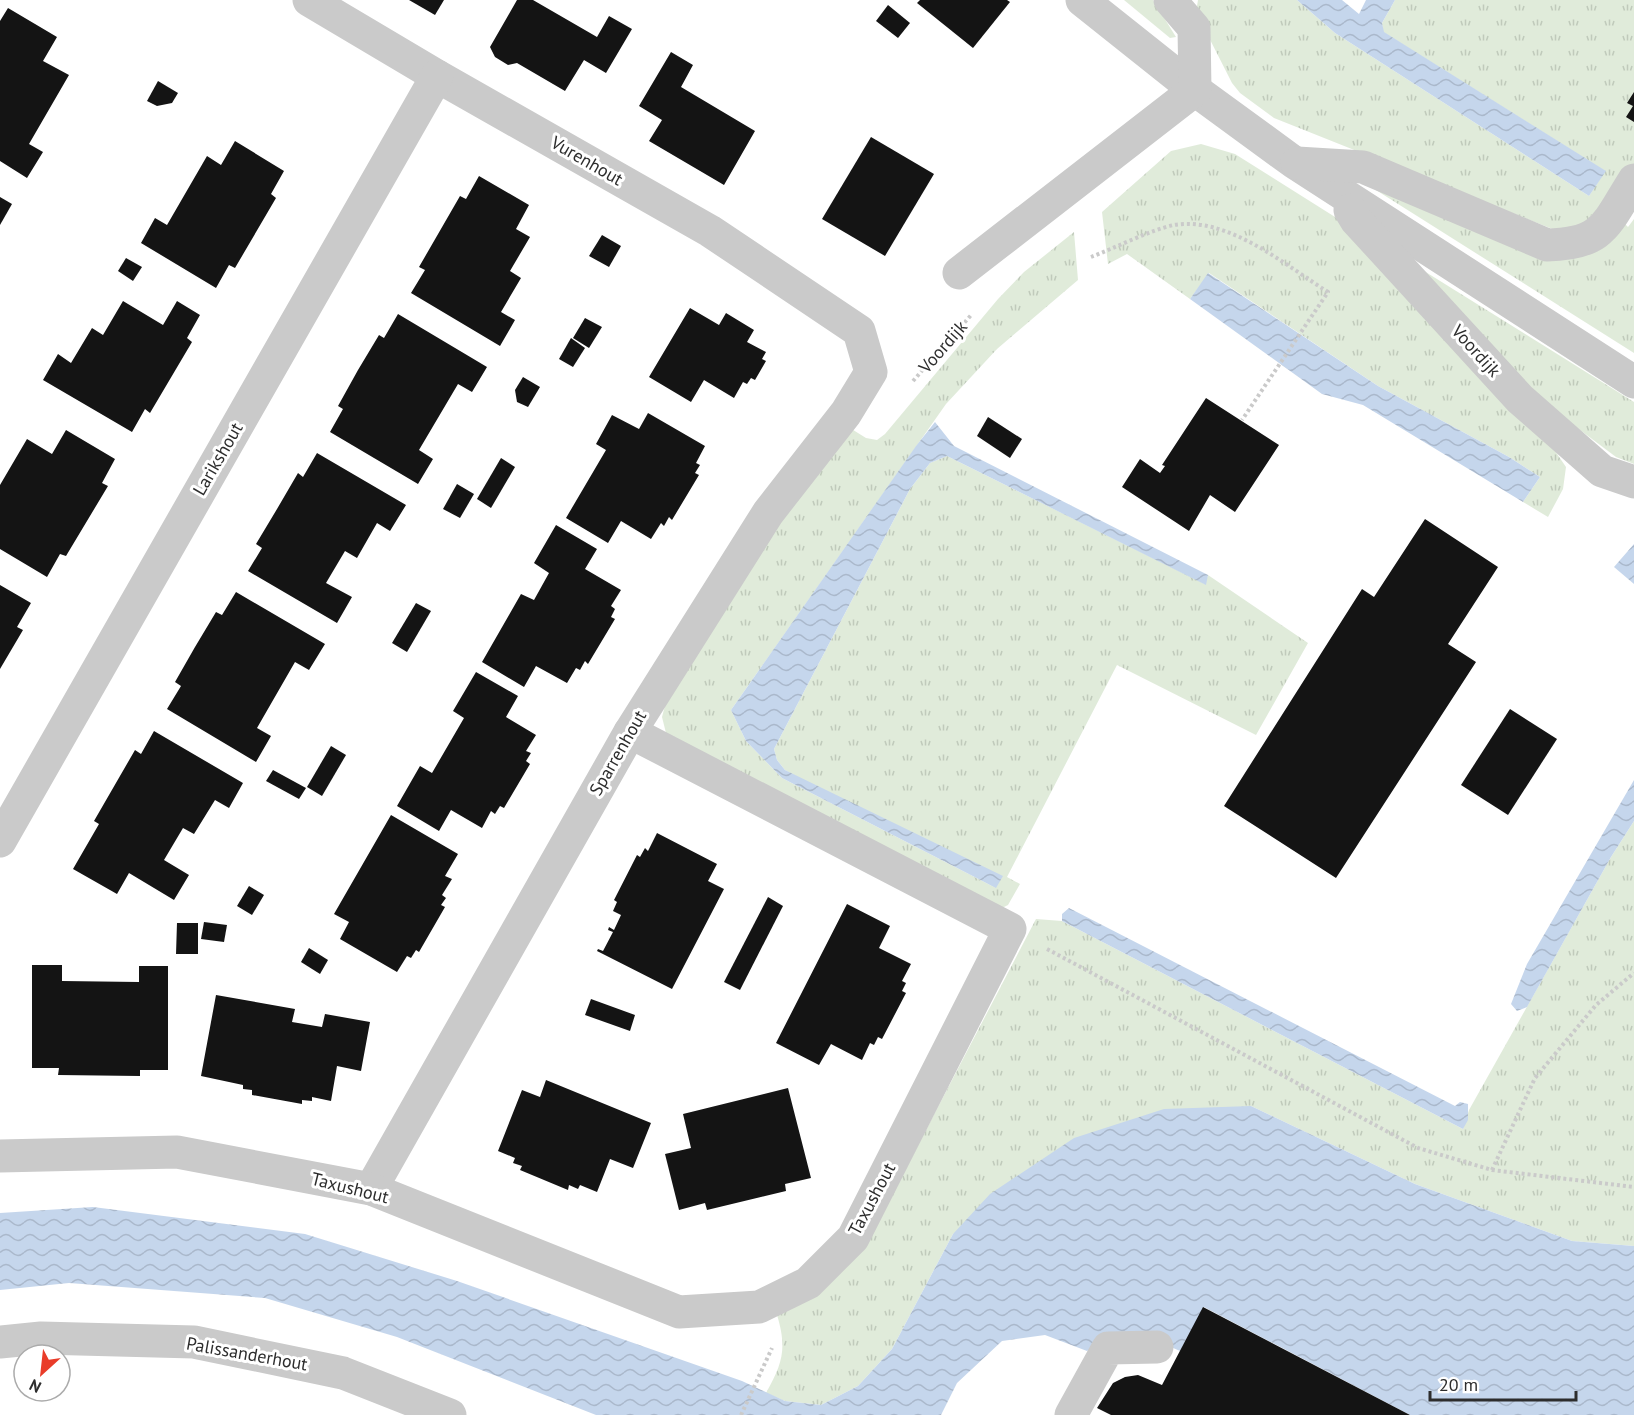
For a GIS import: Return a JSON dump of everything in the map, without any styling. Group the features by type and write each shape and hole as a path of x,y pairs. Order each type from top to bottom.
{"street":[{"name":"Vurenhout","path":"309,0 437,76 710,231 859,331"},
{"name":"Voordijk","path":"1082,0 1195,90 1295,163 1634,382"},
{"path":"959,273 1195,90 1194,28 1170,0"},
{"name":"Larikshout","path":"0,841 437,76"},
{"path":"1295,163 1362,167 1547,245 1574,244 1599,233 1634,180"},
{"name":"Voordijk","path":"1341,193 1356,220 1520,399 1602,471 1634,482"},
{"name":"Sparrenhout","path":"371,1189 630,732 768,513 846,413 871,372 859,331"},
{"path":"630,732 1010,929"},
{"name":"Taxushout","path":"0,1156 177,1152 371,1189 679,1312 759,1307 808,1283 853,1238 1010,929"},
{"name":"Palissanderhout","path":"0,1342 41,1338 194,1342 343,1372 450,1415"},
{"path":"1071,1415 1108,1348 1157,1347"}],"path":[{"path":"1091,257 1174,225 1209,226 1235,234 1328,292 1242,420"},
{"name":"Voordijk","path":"911,384 977,309"},
{"path":"1010,929 1418,1148 1492,1170 1634,1187"},
{"path":"1492,1170 1535,1078 1596,1005 1634,974"},
{"path":"741,1415 756,1383"}],"green space":[{"path":"1124,0 1153,0 1176,37 1170,38"},
{"path":"1198,0 1297,0 1335,33 1589,196 1605,171 1383,32 1382,23 1395,0 1634,0 1634,191 1601,206 1582,225 1555,230 1274,118 1240,93 1232,83 1196,12"},
{"path":"1201,144 1235,154 1343,222 1551,445 1566,467 1563,489 1548,517 1523,502 1540,477 1509,457 1378,386 1209,273 1190,299 1127,254 1108,264 1102,212 1171,151"},
{"path":"1368,185 1551,258 1624,223 1628,227 1634,219 1634,353"},
{"path":"1074,232 1078,280 997,349 946,404 731,710 746,741 782,778 996,888 785,770 777,760 774,749 910,489 930,463 947,456 1205,584 1208,575 1308,643 1256,735 1117,665 1007,877 1020,884 1008,905 1000,909 666,733 662,717 666,702 780,520 850,428 866,438 877,440 885,434 998,299 1024,272"},
{"path":"1400,256 1634,402 1634,464 1616,457 1532,394"},
{"path":"1634,821 1634,1246 1572,1241 1415,1184 1251,1106 953,1234 892,1349 858,1386 821,1405 785,1401 766,1393 782,1355 782,1337 777,1315 866,1245 1036,919 1062,921 1463,1129 1469,1110 1611,857"}],"water":[{"path":"1297,0 1342,0 1359,14 1366,0 1395,0 1382,23 1384,32 1606,171 1589,196 1335,33"},
{"path":"1208,273 1378,386 1509,457 1540,477 1523,502 1363,405 1322,394 1190,299"},
{"path":"935,422 954,446 1208,575 1206,585 947,456 930,463 910,489 774,749 777,760 785,770 1003,876 996,888 782,778 746,741 731,710"},
{"path":"1634,544 1634,584 1614,567"},
{"path":"1634,780 1634,821 1611,857 1527,1007 1517,1011 1511,1004 1527,964"},
{"path":"1069,908 1455,1106 1460,1102 1468,1104 1468,1120 1463,1129 1062,921 1062,914"},
{"path":"1251,1106 1415,1184 1572,1241 1634,1246 1634,1415 1410,1415 1204,1307 1180,1351 1146,1336 1113,1335 1087,1351 1045,1335 1002,1341 957,1383 941,1415 596,1415 397,1337 265,1298 69,1283 0,1290 0,1213 93,1207 305,1234 457,1281 742,1381 785,1401 821,1405 858,1386 892,1349 953,1234 990,1194 1074,1138 1164,1109"}],"building":[{"path":"409,0 444,0 435,15"},
{"path":"517,0 533,0 597,37 609,16 632,29 606,73 584,60 565,91 517,63 508,65 495,57 490,47"},
{"path":"920,0 1007,0 1010,2 973,48 917,3"},
{"path":"888,5 910,23 898,38 876,21"},
{"path":"8,8 57,37 43,61 69,75 29,144 43,152 27,178 0,161 0,21"},
{"path":"671,52 693,65 681,87 755,131 724,185 649,141 662,120 639,106"},
{"path":"158,81 178,93 172,103 157,106 147,101"},
{"path":"1634,92 1634,122 1626,117 1633,106 1627,103"},
{"path":"871,137 934,174 885,256 822,219"},
{"path":"235,141 284,171 271,194 276,198 235,268 229,265 216,288 141,243 155,218 167,225 207,156 221,165"},
{"path":"479,176 529,205 516,229 530,237 510,271 521,278 501,312 515,320 500,346 411,293 425,270 419,267 460,196 466,199"},
{"path":"0,197 12,204 0,225"},
{"path":"602,235 621,246 609,267 589,256"},
{"path":"126,258 142,267 133,281 118,271"},
{"path":"123,301 163,325 177,301 200,315 187,338 192,342 150,413 145,409 132,432 43,380 58,354 71,363 92,328 103,335"},
{"path":"690,308 719,325 726,313 754,330 747,342 766,352 762,359 766,361 755,380 751,378 747,384 743,382 734,398 704,380 691,402 649,377"},
{"path":"398,314 487,367 472,392 458,384 419,450 433,459 418,484 330,432 343,409 338,406 358,370 379,335 384,338"},
{"path":"585,318 602,327 589,348 573,338"},
{"path":"571,338 585,348 573,367 559,359"},
{"path":"523,377 540,387 528,407 517,402 515,390"},
{"path":"1206,398 1279,445 1235,512 1210,495 1189,531 1122,487 1140,459 1160,473 1165,466 1162,465"},
{"path":"648,413 705,446 696,463 700,465 695,473 699,475 672,520 669,517 664,526 661,523 651,539 621,521 608,543 566,518 606,450 596,444 612,415 639,429"},
{"path":"988,417 1022,439 1010,458 977,436"},
{"path":"66,430 115,459 102,483 108,486 66,556 60,554 47,577 0,549 0,485 27,439 52,454"},
{"path":"317,453 406,505 390,531 377,523 357,558 345,551 326,583 352,597 337,623 248,571 262,548 256,544 298,473 303,477"},
{"path":"501,458 515,467 491,508 477,499"},
{"path":"457,484 474,494 460,518 443,509"},
{"path":"1425,519 1498,567 1448,644 1476,662 1336,878 1224,806 1362,589 1374,597"},
{"path":"556,525 597,549 585,569 621,590 611,606 615,609 611,617 615,619 588,664 585,661 580,670 576,668 567,683 536,666 524,687 482,662 521,594 534,600 549,573 534,563"},
{"path":"0,585 31,603 17,627 23,630 0,669"},
{"path":"236,592 325,644 309,670 295,662 257,728 271,736 256,762 167,709 181,686 175,682 195,647 216,612 222,615"},
{"path":"416,603 431,611 407,652 392,643"},
{"path":"476,672 518,696 506,717 536,735 526,751 531,753 526,761 530,764 504,808 500,806 495,814 491,811 482,828 451,810 439,831 397,806 420,766 432,773 464,718 453,711"},
{"path":"1510,709 1557,739 1508,815 1461,785"},
{"path":"154,731 243,783 229,808 215,800 194,834 183,828 164,860 189,875 174,900 129,873 117,894 73,869 99,824 94,821 135,750 141,754"},
{"path":"331,746 346,755 322,796 307,787"},
{"path":"273,770 306,788 299,799 266,781"},
{"path":"391,815 458,854 445,876 452,879 442,895 446,898 441,905 445,907 419,952 416,950 411,958 407,956 397,972 340,939 349,922 334,914"},
{"path":"657,833 717,864 708,881 724,889 672,989 597,951 598,949 603,951 613,932 608,930 609,927 614,930 621,915 613,911 617,902 614,900 637,855 640,857 645,848 648,851"},
{"path":"249,886 264,895 252,915 237,906"},
{"path":"768,897 783,906 740,990 724,982"},
{"path":"847,904 890,926 879,948 911,964 902,981 906,983 902,991 906,993 882,1039 878,1037 874,1045 870,1043 862,1060 831,1044 819,1065 776,1043"},
{"path":"204,922 227,925 224,942 201,939"},
{"path":"177,923 198,923 198,954 176,954"},
{"path":"309,948 328,960 320,974 301,962"},
{"path":"32,965 62,965 62,981 139,982 139,966 168,966 168,1070 140,1070 140,1076 58,1075 59,1068 32,1068"},
{"path":"216,995 295,1009 292,1022 322,1027 325,1014 370,1022 361,1071 337,1066 331,1101 312,1097 312,1101 302,1100 302,1104 252,1095 252,1090 243,1089 243,1085 201,1076"},
{"path":"591,999 635,1015 630,1031 585,1015"},
{"path":"546,1080 651,1123 633,1168 610,1159 597,1192 580,1185 578,1189 569,1185 568,1190 520,1170 522,1166 513,1163 515,1158 498,1151 522,1090 540,1097"},
{"path":"788,1088 811,1178 785,1184 786,1191 707,1210 705,1203 679,1210 665,1154 691,1148 683,1114"},
{"path":"1203,1307 1410,1415 1111,1415 1097,1408 1113,1383 1125,1377 1138,1375 1162,1385"}]}
